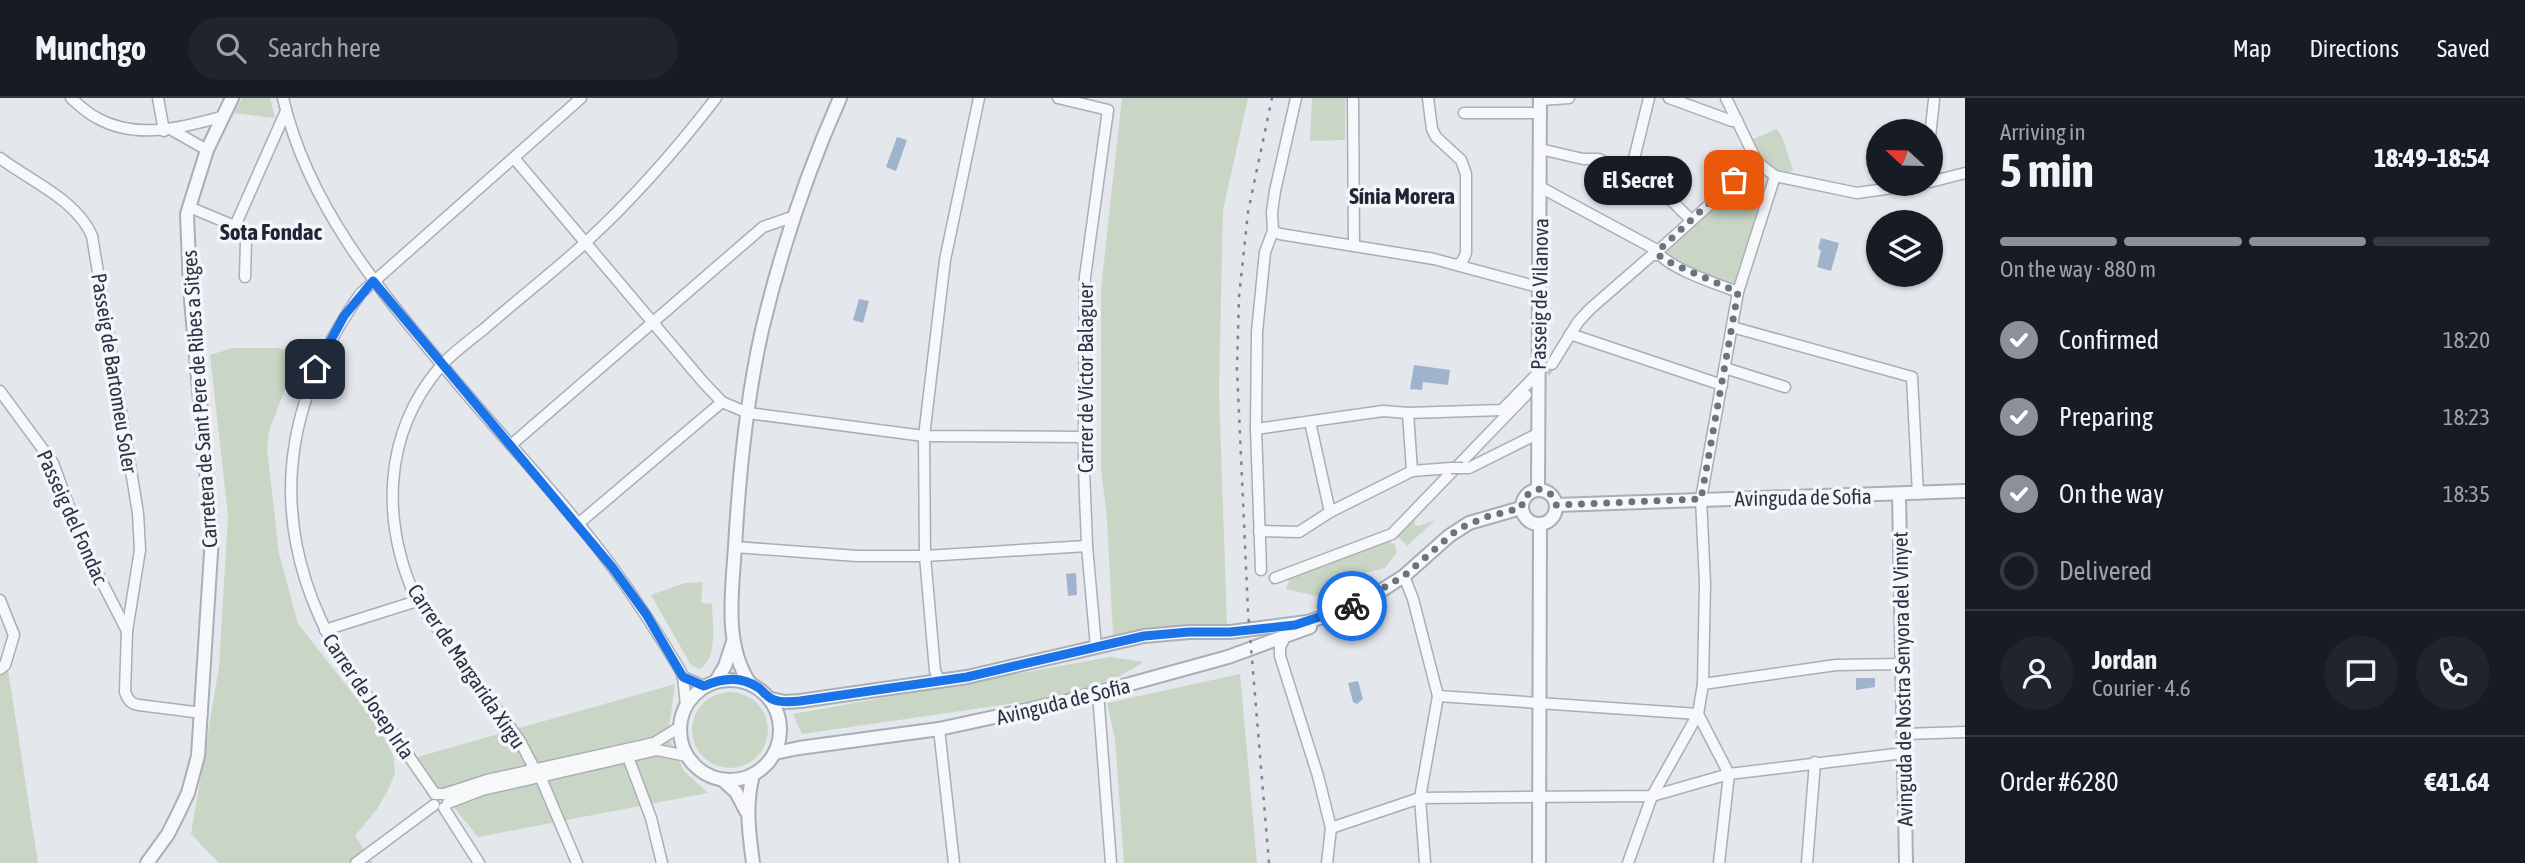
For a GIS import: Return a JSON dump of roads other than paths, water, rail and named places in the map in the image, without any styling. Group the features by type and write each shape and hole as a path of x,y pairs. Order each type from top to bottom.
{"street":[{"path":"158,98 168,130 207,150"},
{"name":"Carretera de Sant Pere de Ribes a Sitges","path":"147,863 168,834 188,793 198,756 212,537 190,288 189,207 207,150 232,98"},
{"path":"283,98 310,173 341,233 373,281 578,524 646,614 683,677 686,705"},
{"name":"Carrer de Josep Irla","path":"479,863 441,801 325,631 307,587 294,533 291,491 295,443 306,396 321,357 344,316 373,281 581,98"},
{"name":"Carrer de Margarida Xirgu","path":"577,863 538,773 520,741 418,601 406,576 395,536 393,482 396,457 408,421 430,380 442,365 585,243 648,181 716,98"},
{"path":"749,682 739,667 733,641 735,547 748,413 762,331 795,216 840,98"},
{"path":"940,682 935,671 925,556 924,436 945,260 979,98"},
{"name":"Carrer de Víctor Balaguer","path":"1058,98 1108,110 1085,276 1084,437 1087,546 1096,647"},
{"path":"1261,570 1256,429 1257,332 1265,252 1273,231 1275,191 1296,98"},
{"path":"1353,98 1354,246"},
{"path":"1428,98 1432,129 1436,137 1461,160 1466,174 1465,253 1464,260 1458,265"},
{"path":"1464,113 1569,98"},
{"path":"1630,175 1648,98"},
{"path":"1669,98 1732,121 1737,120"},
{"path":"1726,98 1761,165 1775,176 1857,193 1866,192"},
{"path":"75,100 94,117 115,126 168,130 221,117"},
{"path":"1932,119 1934,100"},
{"name":"Passeig de Vilanova","path":"1538,489 1540,104"},
{"path":"235,226 286,111"},
{"path":"1539,149 1583,159 1599,159 1655,188 1691,220"},
{"name":"Passeig de Bartomeu Soler","path":"0,158 72,207 84,219 92,236 138,513 140,551 127,631"},
{"path":"514,158 722,402 748,413 924,436 1084,437"},
{"path":"1658,255 1659,250 1691,220 1761,165"},
{"path":"1943,179 1965,173"},
{"path":"1628,863 1652,796 1698,714 1703,684 1705,583 1701,499 1738,292 1775,176"},
{"path":"1540,187 1655,249 1658,255"},
{"path":"189,207 244,231 245,277"},
{"path":"511,446 762,227 795,216"},
{"path":"1273,231 1434,259 1538,287"},
{"path":"1552,364 1570,334 1590,309 1652,255 1658,255 1681,268 1738,292"},
{"path":"1732,327 1912,377 1918,494"},
{"path":"1570,334 1722,384"},
{"path":"1725,368 1784,387"},
{"path":"1256,429 1383,411 1408,413 1502,410 1538,373"},
{"name":"Passeig del Fondac","path":"0,391 53,463 83,545 127,631 127,699 132,704 202,713"},
{"path":"1275,578 1392,534 1526,395"},
{"path":"578,524 722,402"},
{"path":"1408,413 1412,471"},
{"path":"1310,422 1330,512"},
{"path":"1259,531 1299,532 1330,512 1412,471 1469,468 1539,433"},
{"path":"1538,489 1550,493 1556,505 1552,518 1539,524 1529,521 1521,508 1525,496 1538,489"},
{"name":"Avinguda de Sofia","path":"1556,505 1965,491"},
{"name":"Avinguda de Nostra Senyora del Vinyet","path":"1899,494 1906,863"},
{"name":"Avinguda de Sofia","path":"775,753 939,729 1098,693 1215,661 1313,626 1368,599 1404,576 1458,529 1486,517 1521,508"},
{"path":"1539,524 1539,863"},
{"path":"735,547 857,556 925,556 1087,546"},
{"path":"1404,576 1413,599 1438,696 1420,798 1426,863"},
{"path":"0,600 14,635 5,666 0,669"},
{"path":"325,631 418,601"},
{"name":"Avinguda de Sofia","path":"771,699 800,701 940,682 1144,636 1230,632 1295,625 1341,611"},
{"path":"1284,637 1280,656 1318,776 1331,828 1327,863"},
{"path":"683,677 710,684 733,679 749,682 771,699 778,711 780,740 766,766 737,780 723,780 702,772 687,756 681,743 680,727 686,705 694,694 710,684 725,666 733,641"},
{"path":"1703,684 1836,665 1902,664"},
{"path":"1098,693 1111,863"},
{"path":"1438,696 1698,714"},
{"path":"1698,714 1729,774 1719,863"},
{"path":"356,863 441,801 653,743 680,727"},
{"path":"939,729 954,863"},
{"path":"1904,734 1965,735"},
{"path":"538,773 663,750 687,756"},
{"path":"1331,828 1420,798 1652,796 1729,774 1904,753"},
{"path":"628,757 651,818 662,863"},
{"path":"1807,863 1815,762"},
{"path":"752,775 747,814 753,863"},
{"path":"723,780 736,792 747,814"}],"water":[{"path":"897,137 907,140 896,171 886,167"},
{"path":"1821,238 1839,243 1831,271 1817,267"},
{"path":"859,299 869,301 863,323 853,320"},
{"path":"1414,365 1450,370 1448,385 1423,382 1422,390 1410,389"},
{"path":"1076,573 1077,595 1068,596 1066,574"},
{"path":"1856,678 1875,678 1875,687 1856,690"},
{"path":"1358,681 1363,699 1357,704 1353,702 1348,683"}],"tunnel":[{"path":"1526,395 1552,364"}],"railway":[{"path":"1269,863 1248,611 1237,369 1239,297 1248,212 1272,98"}],"place":[{"name":"El Secret","path":"1734,180"}],"district":[{"name":"Sínia Morera","path":"1402,196"},
{"name":"Sota Fondac","path":"271,232"}]}
